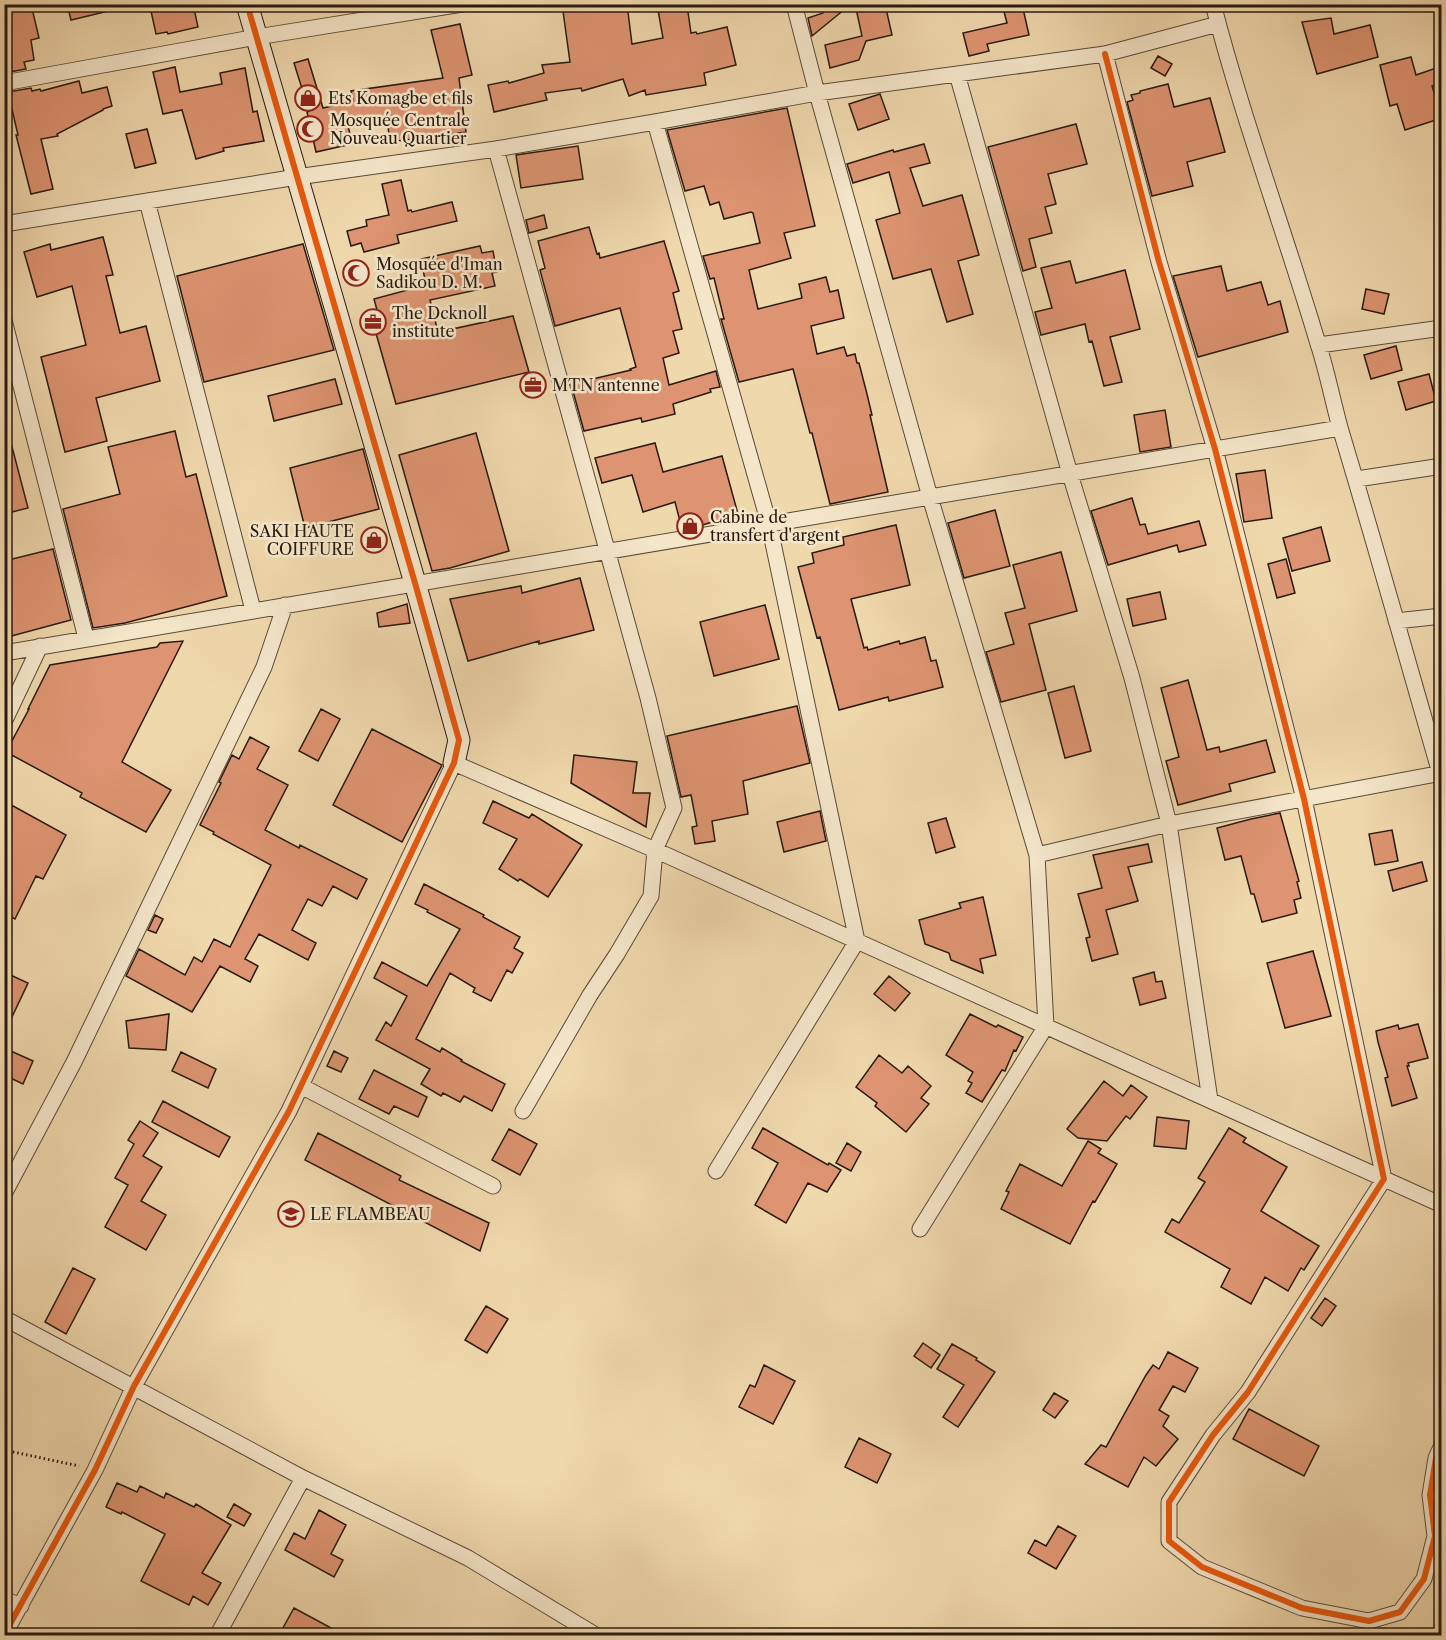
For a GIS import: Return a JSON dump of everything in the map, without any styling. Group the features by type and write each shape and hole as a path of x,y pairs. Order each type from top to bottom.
{"street":[{"path":"4,1635 95,1470 134,1386 289,1111 454,763 459,740 247,4"},
{"path":"4,83 462,4"},
{"path":"794,4 930,497 1037,855 1046,1026 920,1229"},
{"path":"1037,855 1169,824 1441,775 1357,479 1340,428 1319,345 1259,164 1213,4"},
{"path":"4,224 297,177 496,149 818,93 1106,54 1218,24"},
{"path":"1106,54 1160,262 1215,449 1304,799 1384,1179 1248,1392 1213,1435 1169,1502 1169,1541 1202,1567 1302,1608 1369,1621 1400,1612 1424,1579 1435,1536 1430,1495 1436,1458 1442,1445"},
{"path":"957,74 1070,474 1132,678 1169,824 1210,1100"},
{"path":"656,122 769,524 857,941 716,1171"},
{"path":"496,149 648,698 674,808 655,850 651,896 523,1111"},
{"path":"147,201 253,610"},
{"path":"4,320 86,638"},
{"path":"1319,345 1442,328"},
{"path":"4,653 1340,428"},
{"path":"1357,479 1442,466"},
{"path":"4,1194 74,1062 254,688 264,667 285,605"},
{"path":"1396,621 1442,616"},
{"path":"4,722 39,646"},
{"path":"454,763 655,850 1442,1205"},
{"path":"301,1086 493,1186"},
{"path":"4,1318 303,1478 468,1558 597,1635"},
{"path":"217,1635 303,1478"},
{"path":"4,1599 21,1606"}],"path":[{"path":"4,1450 95,1470"}],"building":[{"path":"4,4 31,4 39,38 31,40 34,60 24,62 26,69 4,73"},
{"path":"67,4 113,4 113,10 71,20"},
{"path":"180,4 193,4 198,27 168,34 167,32 156,34 151,11"},
{"path":"562,4 627,4 632,44 663,38 658,10 687,5 691,33 696,32 697,34 727,27 736,65 704,73 706,85 646,95 645,90 629,96 623,79 582,91 581,88 545,93 547,100 494,112 488,85 508,81 509,83 544,73 542,65 570,62"},
{"path":"825,4 851,4 812,36 808,18 823,13"},
{"path":"855,4 885,4 892,35 866,41 859,60 830,68 825,45 862,36"},
{"path":"1002,4 1022,4 1029,35 987,44 989,51 969,56 963,33 1007,23"},
{"path":"1331,18 1334,34 1370,25 1378,57 1317,74 1302,22"},
{"path":"460,24 472,75 459,78 466,132 390,142 387,119 348,125 352,144 316,152 307,112 309,111 294,63 308,59 323,108 353,101 351,91 443,78 431,30"},
{"path":"1158,56 1172,64 1165,76 1151,68"},
{"path":"1411,57 1416,75 1442,66 1442,83 1432,86 1442,118 1405,130 1397,104 1390,106 1380,65"},
{"path":"175,67 180,92 222,84 220,73 245,68 253,112 257,111 264,141 223,148 224,151 196,159 182,110 163,114 153,72"},
{"path":"79,81 82,93 107,87 112,106 57,134 58,136 41,139 53,189 31,194 8,92 31,88 32,91 40,89 41,91"},
{"path":"1168,84 1174,107 1210,98 1225,152 1187,162 1193,186 1152,196 1127,102 1133,100 1131,95 1140,93 1140,91"},
{"path":"880,94 889,119 858,130 849,104"},
{"path":"787,108 815,226 784,233 791,258 749,270 758,309 802,298 799,284 826,277 830,292 838,290 844,318 811,326 817,354 844,347 847,356 855,354 867,394 888,492 830,504 793,369 739,382 721,319 724,319 714,278 710,279 703,256 760,243 753,213 724,219 719,202 710,205 704,186 685,191 667,130"},
{"path":"1076,124 1087,164 1048,174 1056,204 1045,207 1052,233 1029,239 1036,267 1023,271 988,147"},
{"path":"147,129 156,163 135,168 126,134"},
{"path":"924,144 930,163 910,168 923,206 962,195 979,255 958,261 973,314 947,322 931,269 893,279 876,220 900,213 889,172 853,183 847,164 893,150 894,152"},
{"path":"578,146 583,179 521,188 516,155"},
{"path":"401,180 408,211 452,202 457,221 397,235 399,243 364,252 361,243 351,246 347,231 367,226 366,220 389,215 382,184"},
{"path":"544,215 547,228 529,233 526,220"},
{"path":"589,227 600,258 664,241 679,291 673,293 682,329 673,331 679,353 663,358 669,385 716,371 720,387 673,404 675,414 642,422 641,418 584,431 571,384 636,367 620,308 555,326 540,270 545,268 538,241"},
{"path":"103,237 113,275 106,276 120,333 146,326 160,381 96,398 107,441 65,452 41,357 86,345 72,286 37,297 24,252 50,244 51,250"},
{"path":"303,244 334,350 204,382 177,276"},
{"path":"480,246 482,253 493,251 497,272 492,273 495,286 430,300 438,332 513,316 529,372 396,404 370,312 377,310 374,299 426,285 421,259"},
{"path":"1070,261 1076,283 1125,270 1140,329 1110,337 1122,382 1104,386 1085,324 1041,335 1035,312 1052,308 1041,268"},
{"path":"1221,266 1227,291 1261,282 1268,305 1280,301 1288,332 1198,357 1173,276"},
{"path":"1366,289 1389,294 1384,314 1362,309"},
{"path":"1396,346 1402,370 1371,379 1364,355"},
{"path":"1429,374 1436,401 1406,410 1398,382"},
{"path":"335,379 342,404 274,421 268,396"},
{"path":"1165,410 1171,447 1140,452 1134,415"},
{"path":"175,431 186,477 196,474 227,596 125,623 93,628 63,509 120,494 108,447"},
{"path":"476,433 509,551 432,571 399,455"},
{"path":"4,439 10,439 28,508 4,514"},
{"path":"655,443 663,472 722,456 738,514 682,529 675,502 643,512 632,475 602,483 595,458"},
{"path":"363,449 379,509 305,528 290,468"},
{"path":"1265,470 1272,518 1244,522 1236,474"},
{"path":"1132,498 1140,525 1145,524 1148,534 1199,521 1206,545 1179,552 1177,545 1108,565 1091,511"},
{"path":"995,510 1010,566 964,578 948,523"},
{"path":"896,525 910,585 851,599 864,648 867,647 868,650 899,641 900,644 925,637 931,661 936,660 943,687 889,701 888,697 839,710 820,637 817,638 798,567 814,563 812,553 844,545 843,537"},
{"path":"1321,527 1330,561 1292,571 1283,538"},
{"path":"53,549 71,620 4,638 4,561"},
{"path":"1061,552 1077,611 1029,624 1046,690 1001,702 986,652 1014,644 1005,613 1025,608 1013,565"},
{"path":"1286,559 1295,593 1277,598 1268,564"},
{"path":"580,578 594,630 539,644 539,641 468,661 450,599 521,586 522,593"},
{"path":"1160,592 1166,619 1133,626 1127,599"},
{"path":"407,604 410,623 379,627 377,613"},
{"path":"765,605 779,659 714,676 700,622"},
{"path":"183,641 122,762 171,790 146,832 80,797 82,793 6,752 50,665 157,647 160,643"},
{"path":"1188,680 1207,750 1219,747 1220,752 1266,740 1275,772 1229,784 1231,791 1178,805 1166,761 1179,757 1161,688"},
{"path":"1074,686 1091,751 1065,758 1048,693"},
{"path":"797,706 810,763 743,781 748,814 712,821 715,841 695,844 692,827 697,826 691,795 681,797 667,736"},
{"path":"321,709 340,719 318,761 299,751"},
{"path":"372,729 442,765 402,842 333,805"},
{"path":"250,737 269,747 257,769 288,785 265,830 367,879 357,899 333,886 322,906 308,899 292,930 316,943 308,960 259,934 245,959 258,966 250,982 220,966 192,1012 126,976 139,949 185,975 194,957 202,962 214,939 230,947 271,865 200,825 232,755 239,759"},
{"path":"574,755 637,762 633,793 650,793 646,827 571,783"},
{"path":"4,801 66,835 43,879 36,876 15,919 4,913"},
{"path":"493,801 529,818 532,814 582,845 548,897 499,869 517,839 483,823"},
{"path":"820,811 826,841 784,852 777,822"},
{"path":"1280,813 1299,881 1297,882 1301,898 1294,900 1297,913 1262,922 1254,894 1251,894 1241,856 1225,860 1217,828"},
{"path":"946,818 955,847 936,853 928,823"},
{"path":"1392,830 1398,861 1375,865 1369,834"},
{"path":"1148,844 1152,862 1128,867 1138,901 1106,910 1118,954 1092,961 1086,938 1090,937 1078,894 1102,888 1093,855"},
{"path":"1422,862 1427,881 1393,891 1388,871"},
{"path":"424,884 484,915 483,917 520,937 514,948 523,953 512,973 507,970 491,1001 473,992 475,988 450,973 416,1039 440,1052 442,1048 461,1061 505,1084 492,1111 464,1096 460,1102 443,1093 441,1096 421,1084 430,1069 376,1040 386,1022 391,1026 407,996 374,978 382,962 427,986 460,929 415,904"},
{"path":"983,897 996,955 980,959 983,973 951,960 949,953 925,944 919,920 961,908 959,903"},
{"path":"155,915 163,919 156,933 148,930"},
{"path":"1313,951 1331,1016 1285,1028 1267,963"},
{"path":"4,972 28,983 4,1034"},
{"path":"1154,972 1156,982 1162,981 1166,998 1140,1005 1133,978"},
{"path":"889,976 910,993 895,1011 874,994"},
{"path":"169,1014 166,1050 129,1048 126,1021"},
{"path":"970,1014 1023,1037 1016,1051 1014,1050 1005,1071 1002,1070 982,1102 966,1093 972,1083 968,1081 973,1072 946,1055"},
{"path":"1418,1024 1428,1058 1408,1063 1409,1066 1407,1066 1417,1098 1392,1106 1385,1078 1388,1077 1376,1031 1398,1025 1399,1029"},
{"path":"4,1048 33,1061 23,1084 4,1075"},
{"path":"334,1051 348,1058 341,1072 327,1066"},
{"path":"181,1052 216,1069 208,1088 172,1071"},
{"path":"879,1055 902,1073 908,1066 931,1086 921,1098 929,1104 906,1132 875,1106 877,1103 856,1087"},
{"path":"374,1070 427,1097 418,1117 394,1106 389,1114 359,1099"},
{"path":"1104,1081 1123,1096 1131,1085 1147,1097 1130,1119 1126,1116 1107,1141 1078,1138 1067,1129"},
{"path":"163,1101 230,1137 219,1157 152,1122"},
{"path":"1157,1117 1189,1121 1186,1149 1154,1146"},
{"path":"140,1121 158,1133 143,1156 162,1167 141,1201 166,1215 146,1250 105,1227 128,1185 115,1178 134,1144 128,1140"},
{"path":"763,1128 841,1170 827,1192 808,1183 786,1223 755,1205 778,1163 752,1148"},
{"path":"1229,1128 1246,1138 1243,1142 1287,1167 1261,1211 1319,1246 1304,1270 1301,1268 1288,1291 1265,1277 1251,1304 1221,1287 1230,1269 1165,1232 1172,1219 1179,1223 1205,1182 1198,1178"},
{"path":"509,1129 537,1144 520,1175 492,1160"},
{"path":"318,1133 401,1176 399,1180 489,1223 480,1251 305,1160"},
{"path":"1088,1141 1101,1149 1098,1153 1117,1164 1095,1202 1093,1201 1070,1244 1001,1209 1009,1192 1006,1191 1020,1164 1062,1186"},
{"path":"847,1143 861,1152 851,1171 836,1163"},
{"path":"73,1268 95,1279 66,1334 45,1322"},
{"path":"1325,1298 1336,1306 1322,1326 1311,1318"},
{"path":"486,1306 508,1319 487,1353 465,1340"},
{"path":"923,1343 940,1355 931,1368 914,1356"},
{"path":"952,1344 977,1358 976,1360 995,1372 958,1427 943,1417 964,1385 937,1369"},
{"path":"1168,1352 1198,1368 1185,1392 1173,1386 1159,1410 1169,1416 1163,1426 1178,1439 1156,1466 1144,1457 1128,1487 1085,1464 1101,1445 1106,1447 1146,1375 1153,1365 1159,1369"},
{"path":"764,1365 795,1381 773,1424 739,1407 750,1385 755,1387"},
{"path":"1054,1393 1068,1401 1055,1418 1043,1410"},
{"path":"1249,1409 1319,1446 1304,1476 1233,1439"},
{"path":"859,1438 891,1454 877,1483 845,1467"},
{"path":"117,1483 137,1492 140,1486 164,1498 166,1493 194,1507 196,1504 231,1525 202,1573 221,1583 208,1605 193,1596 189,1605 141,1581 165,1534 122,1512 121,1514 106,1507"},
{"path":"234,1504 251,1514 244,1526 227,1517"},
{"path":"319,1510 346,1525 331,1554 343,1560 334,1577 285,1550 294,1533 305,1539"},
{"path":"1058,1526 1076,1536 1056,1569 1028,1553 1035,1540 1046,1546"},
{"path":"294,1608 344,1635 279,1635"}],"cycle path":[{"path":"4,1635 95,1470 134,1386 289,1111 454,763 459,740 247,4"},
{"path":"1105,54 1159,262 1215,449 1304,799 1384,1179 1248,1392 1213,1435 1169,1502 1169,1541 1202,1567 1302,1608 1369,1621 1400,1612 1424,1579 1435,1536 1430,1495 1436,1458 1442,1445"}],"place":[{"name":"Ets Komagbe et fils","path":"308,98"},
{"name":"Mosquée Centrale Nouveau Quartier","path":"310,129"},
{"name":"Mosquée d'Iman Sadikou D. M.","path":"356,273"},
{"name":"The Dcknoll institute","path":"373,322"},
{"name":"MTN antenne","path":"533,385"},
{"name":"Cabine de transfert d'argent","path":"690,526"},
{"name":"SAKI HAUTE COIFFURE","path":"374,540"},
{"name":"LE FLAMBEAU","path":"291,1214"}]}
